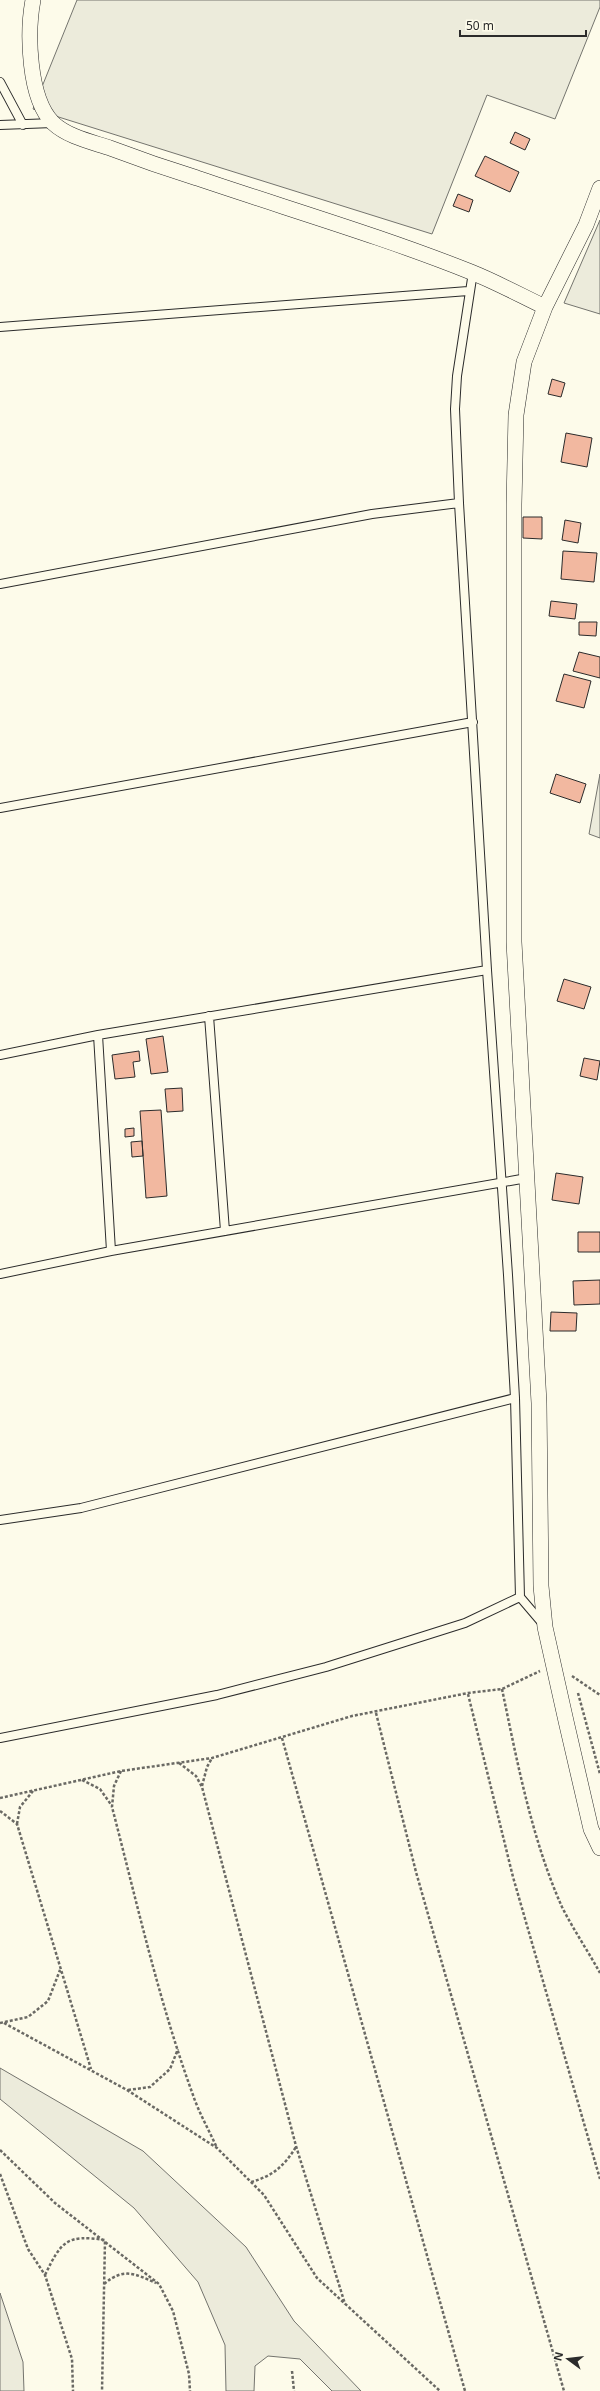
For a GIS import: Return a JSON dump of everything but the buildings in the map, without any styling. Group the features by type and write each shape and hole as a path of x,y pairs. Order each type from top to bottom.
{"street":[{"path":"33,0 30,20 30,50 36,85 43,108 53,123 79,138 473,272 545,307"},
{"path":"600,188 586,225 545,307 524,362 516,415 514,496 514,942 539,1403 539,1543 545,1627 591,1829 600,1848"}],"lane":[{"path":"0,82 23,125"},
{"path":"0,125 53,123"},
{"path":"473,272 468,291 455,409 459,503 487,970 503,1183 515,1398 520,1596 545,1627"},
{"path":"0,327 468,291"},
{"path":"0,584 372,514 459,503"},
{"path":"0,808 473,722"},
{"path":"0,1055 98,1035 487,970"},
{"path":"209,1016 225,1231"},
{"path":"98,1035 111,1251"},
{"path":"0,1274 111,1251 527,1178"},
{"path":"0,1520 81,1508 515,1398"},
{"path":"0,1738 217,1695 326,1667 465,1623 520,1596"}],"path":[{"path":"0,1798 121,1771 212,1758 352,1716 376,1713 468,1694 502,1689 554,1664 600,1695"},
{"path":"573,1677 575,1684"},
{"path":"502,1689 514,1750 541,1849 562,1907 600,1973"},
{"path":"577,1692 600,1774"},
{"path":"468,1694 513,1878 600,2179"},
{"path":"376,1713 416,1872 564,2391"},
{"path":"282,1738 465,2391"},
{"path":"202,1787 206,1767 212,1758"},
{"path":"178,1763 196,1776 202,1787 296,2146 345,2305"},
{"path":"112,1807 114,1786 121,1771"},
{"path":"81,1780 100,1789 112,1807 148,1947 178,2048 193,2096 217,2148"},
{"path":"33,1790 20,1807 17,1824 91,2069"},
{"path":"0,1811 17,1824"},
{"path":"0,2023 28,2017 48,2001 60,1970"},
{"path":"4,2023 91,2069 127,2090 217,2148 264,2195 317,2278 440,2391"},
{"path":"127,2090 150,2088 170,2070 178,2048"},
{"path":"251,2182 268,2177 284,2164 296,2146"},
{"path":"0,2150 55,2203 105,2240 159,2284 173,2311 189,2374 190,2391"},
{"path":"0,2174 28,2249 44,2275 72,2359 73,2391"},
{"path":"44,2275 58,2248 81,2236 105,2240"},
{"path":"102,2391 105,2240"},
{"path":"104,2284 113,2277 131,2272 159,2284"},
{"path":"292,2371 294,2391"}],"shaded area":[{"path":"77,0 600,0 600,7 555,119 487,95 432,234 33,109"},
{"path":"600,220 600,314 564,303"},
{"path":"600,774 600,838 589,834"},
{"path":"0,2068 143,2151 246,2247 294,2321 361,2391 332,2391 300,2359 268,2356 255,2366 254,2391 226,2391 225,2345 198,2282 134,2208 0,2099"},
{"path":"0,2293 23,2362 24,2391 0,2391"}]}
